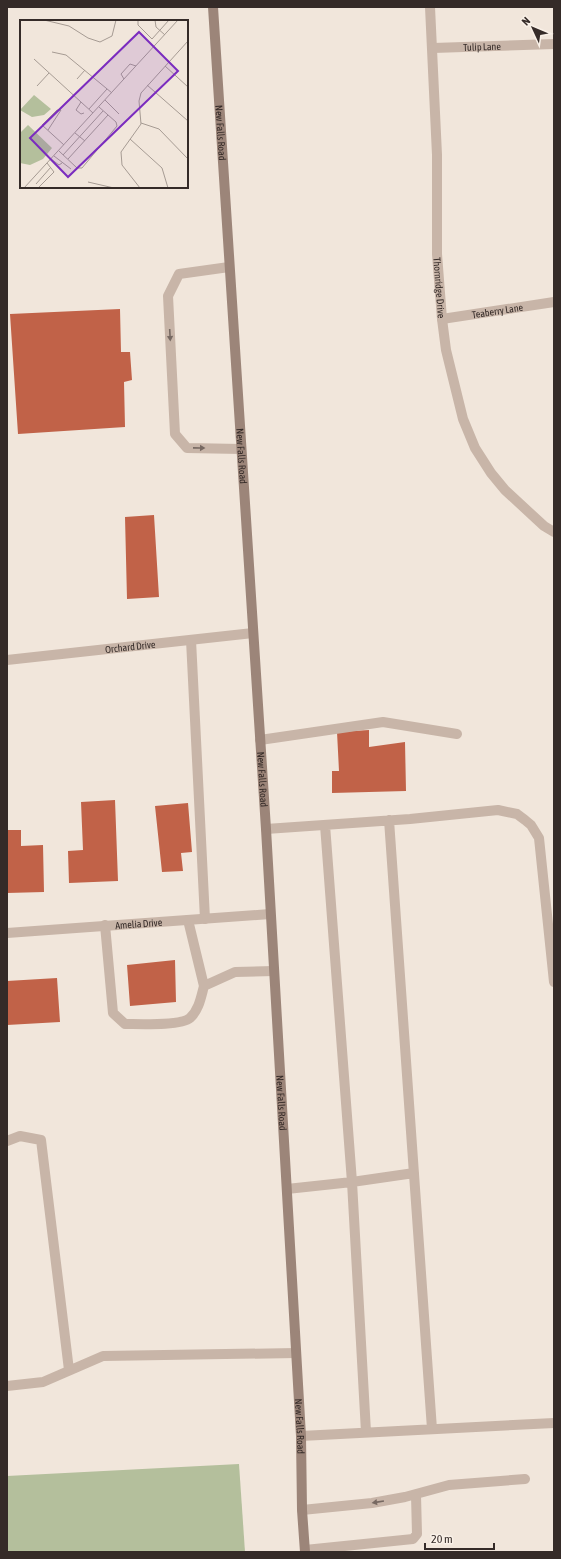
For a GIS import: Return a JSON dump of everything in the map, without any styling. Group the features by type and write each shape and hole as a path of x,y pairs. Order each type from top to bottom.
{"main road":[{"name":"New Falls Road","path":"212,7 266,829 301,1436 302,1510 305,1551"}],"street":[{"name":"Thornridge Drive","path":"430,7 437,155 437,254 446,350 461,411 475,448 491,473 505,490 544,526 554,532"},
{"name":"Tulip Lane","path":"433,48 554,44"},
{"path":"229,267 179,274 168,296 175,434 187,448 241,449"},
{"name":"Teaberry Lane","path":"442,319 554,302"},
{"name":"Orchard Drive","path":"7,660 253,633"},
{"path":"191,640 205,919"},
{"path":"260,740 383,722 457,734"},
{"path":"266,829 498,810 517,814 530,825 539,838 554,982"},
{"path":"389,820 432,1429"},
{"path":"325,825 352,1182 366,1432"},
{"name":"Amelia Drive","path":"7,933 270,914"},
{"path":"105,926 113,1014 125,1024 176,1023 190,1018 199,1005 204,986 188,920"},
{"path":"204,986 235,972 274,971"},
{"path":"7,1141 20,1136 41,1140 70,1370"},
{"path":"286,1189 352,1182 414,1173"},
{"path":"7,1386 43,1382 103,1356 296,1353"},
{"path":"301,1436 554,1423"},
{"path":"302,1510 372,1502 416,1495 430,1489 449,1485 525,1479"},
{"path":"305,1551 413,1539 417,1534 416,1495"}],"green space":[{"path":"239,1464 245,1552 7,1552 7,1476"}],"building":[{"path":"120,309 121,352 130,352 132,380 124,382 125,427 18,434 10,314"},
{"path":"154,515 159,597 127,599 125,517"},
{"path":"369,730 369,747 405,742 406,791 332,793 332,771 339,771 337,732"},
{"path":"115,800 118,881 69,883 68,851 83,850 81,802"},
{"path":"188,803 192,852 181,853 183,871 162,872 155,806"},
{"path":"7,830 21,830 21,846 43,845 44,892 7,893"},
{"path":"175,960 176,1002 130,1006 127,965"},
{"path":"57,978 60,1022 7,1025 7,981"}]}
